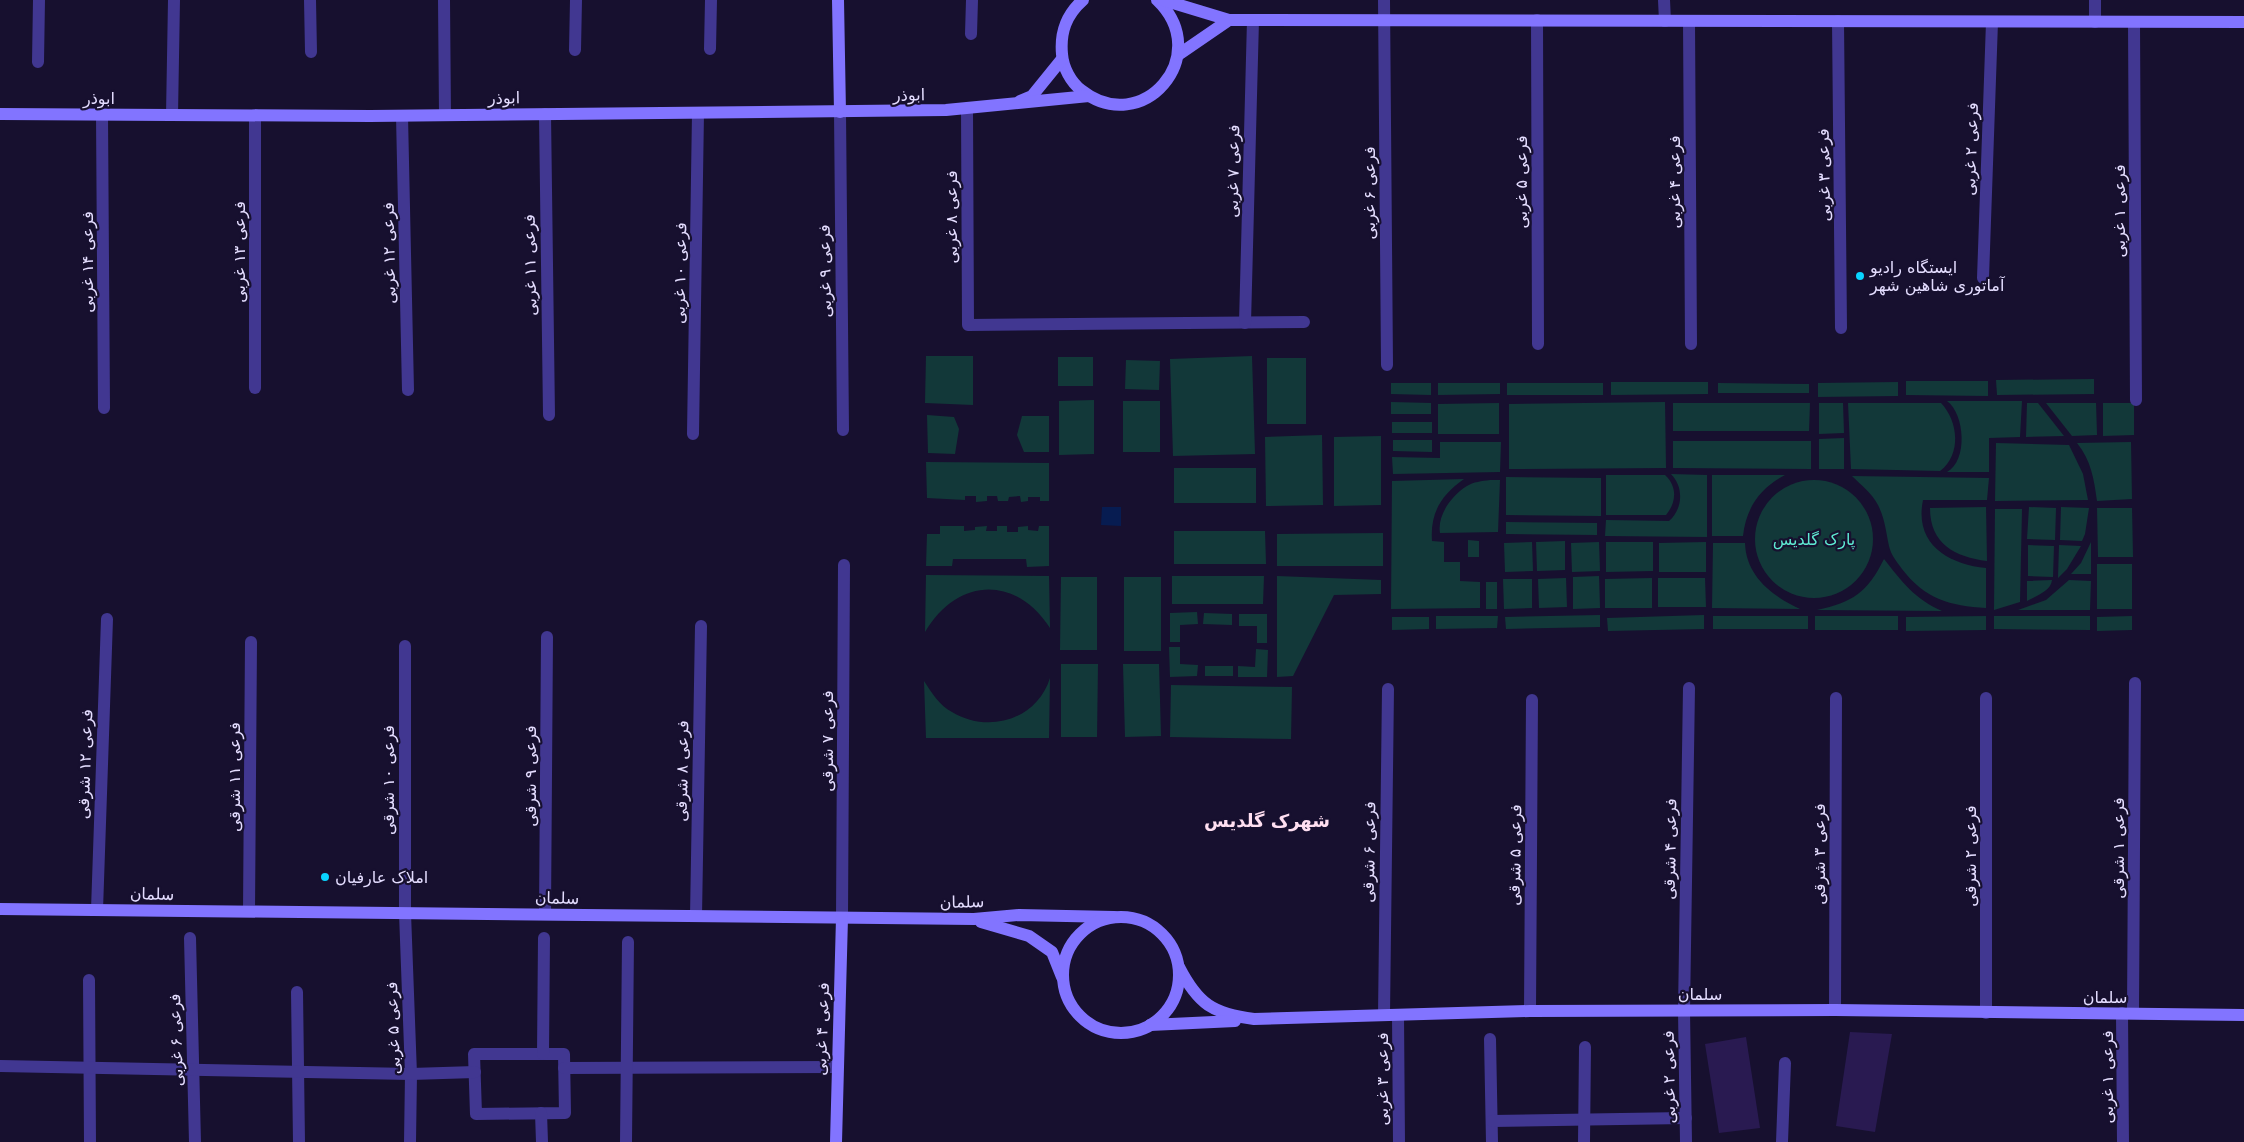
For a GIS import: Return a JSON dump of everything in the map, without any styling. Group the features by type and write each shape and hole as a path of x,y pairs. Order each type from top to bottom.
{"street":[{"path":"38,62 39,0"},
{"path":"172,115 174,0"},
{"path":"310,0 311,52"},
{"path":"444,0 445,115"},
{"path":"575,50 576,0"},
{"path":"710,49 711,0"},
{"path":"838,0 840,112"},
{"path":"971,34 972,0"},
{"path":"1083,0 1074,8 1065,24 1061,41 1062,59 1068,74 1077,86 1089,96 1107,104 1126,105 1144,100 1160,89 1172,74 1178,55 1179,39 1175,23 1167,9 1157,0"},
{"path":"1163,0 1229,20 2244,22"},
{"path":"1384,0 1384,20"},
{"path":"1664,0 1665,21"},
{"path":"2095,0 2095,22"},
{"path":"1178,55 1229,20"},
{"name":"فرعی ۷ غربی","path":"1245,323 1253,20"},
{"name":"فرعی ۶ غربی","path":"1384,20 1387,364"},
{"name":"فرعی ۵ غربی","path":"1538,20 1538,344"},
{"name":"فرعی ۴ غربی","path":"1689,21 1691,344"},
{"name":"فرعی ۳ غربی","path":"1838,21 1841,328"},
{"name":"فرعی ۲ غربی","path":"1983,278 1992,22"},
{"name":"فرعی ۱ غربی","path":"2134,22 2136,400"},
{"path":"1008,106 1032,96 1062,59"},
{"name":"ابوذر","path":"0,114 402,116 840,112 967,109 1089,96"},
{"name":"فرعی ۸ غربی","path":"967,109 968,325 1245,323"},
{"name":"فرعی ۹ غربی","path":"840,112 843,430"},
{"name":"فرعی ۱۰ غربی","path":"693,434 698,113"},
{"name":"فرعی ۱۱ غربی","path":"544,114 549,415"},
{"name":"فرعی ۱۴ غربی","path":"102,115 104,408"},
{"name":"فرعی ۱۳ غربی","path":"255,115 255,388"},
{"name":"فرعی ۱۲ غربی","path":"402,116 408,390"},
{"path":"1245,323 1304,322"},
{"name":"فرعی ۷ شرقی","path":"842,918 844,565"},
{"name":"فرعی ۱۲ شرقی","path":"97,910 106,620"},
{"name":"فرعی ۸ شرقی","path":"696,916 701,626"},
{"name":"فرعی ۹ شرقی","path":"545,914 548,637"},
{"name":"فرعی ۱۱ شرقی","path":"249,911 251,642"},
{"name":"فرعی ۱۰ شرقی","path":"405,646 405,913"},
{"name":"فرعی ۱ شرقی","path":"2128,1013 2135,683"},
{"name":"فرعی ۴ شرقی","path":"1684,1011 1689,688"},
{"name":"فرعی ۶ شرقی","path":"1384,1016 1388,689"},
{"name":"فرعی ۳ شرقی","path":"1835,1010 1836,698"},
{"name":"فرعی ۲ شرقی","path":"1986,698 1986,1013"},
{"name":"فرعی ۵ شرقی","path":"1530,1011 1532,700"},
{"name":"سلمان","path":"0,908 974,920 1019,915 1114,917"},
{"name":"فرعی ۵ غربی","path":"405,913 411,1074 410,1142"},
{"path":"974,920 1029,936 1052,952 1069,1000 1080,1016 1096,1027 1114,1032 1132,1032 1150,1025 1164,1015 1173,1000 1178,984 1179,967 1174,950 1164,935 1149,924 1132,918 1114,917 1097,922 1082,932 1070,947 1064,964 1064,982"},
{"name":"فرعی ۴ غربی","path":"836,1142 842,918"},
{"name":"فرعی ۶ غربی","path":"190,938 195,1142"},
{"path":"542,1054 544,938"},
{"path":"626,1142 628,942"},
{"name":"سلمان","path":"1179,967 1190,989 1208,1006 1230,1016 1254,1020 1530,1011 1835,1010 2244,1015"},
{"path":"89,980 90,1142"},
{"path":"297,992 299,1142"},
{"name":"فرعی ۲ غربی","path":"1684,1011 1686,1142"},
{"name":"فرعی ۱ غربی","path":"2124,1142 2128,1013"},
{"name":"فرعی ۳ غربی","path":"1398,1015 1399,1142"},
{"path":"1150,1025 1254,1020"},
{"path":"1490,1039 1492,1142"},
{"path":"1584,1142 1585,1047"},
{"path":"474,1054 564,1054 564,1068 565,1113 476,1114 474,1054"},
{"path":"1782,1142 1785,1063"},
{"path":"0,1066 411,1074 475,1072"},
{"path":"564,1068 837,1067"},
{"path":"541,1113 542,1142"},
{"path":"1492,1121 1583,1118 1686,1118"}],"green space":[{"path":"926,356 973,356 973,405 925,403"},
{"path":"1252,356 1255,454 1173,456 1170,359"},
{"path":"1058,357 1093,357 1093,386 1058,386"},
{"path":"1267,358 1306,358 1306,424 1267,424"},
{"path":"1126,360 1160,361 1159,390 1125,389"},
{"path":"2094,379 2094,394 1997,395 1996,380"},
{"path":"1906,381 1988,381 1988,396 1906,395"},
{"path":"1611,382 1708,382 1708,394 1611,395"},
{"path":"1898,382 1898,396 1818,397 1818,383"},
{"path":"1391,383 1431,383 1431,395 1391,394"},
{"path":"1438,383 1500,383 1500,394 1438,395"},
{"path":"1507,383 1603,383 1603,395 1507,395"},
{"path":"1718,383 1809,384 1809,393 1718,393"},
{"path":"1094,400 1094,454 1059,455 1059,401"},
{"path":"1123,401 1160,401 1160,452 1123,452"},
{"path":"1947,401 2022,401 2020,437 1989,438 1989,472 1947,472 1954,466 1958,458 1962,437 1958,416"},
{"path":"1391,402 1431,403 1431,414 1391,414"},
{"path":"1665,402 1666,468 1509,469 1509,404"},
{"path":"1499,403 1499,434 1438,434 1438,404"},
{"path":"1673,403 1810,403 1809,431 1673,431"},
{"path":"1819,403 1843,403 1844,433 1819,434"},
{"path":"1848,403 1941,403 1951,419 1955,437 1952,456 1940,471 1851,469"},
{"path":"2027,403 2038,403 2064,436 2026,437"},
{"path":"2046,403 2096,403 2097,435 2072,436"},
{"path":"2103,403 2134,403 2134,435 2103,436"},
{"path":"927,415 954,417 959,429 955,454 928,453"},
{"path":"1022,416 1049,416 1049,452 1024,452 1017,435"},
{"path":"1392,422 1432,422 1432,433 1392,433"},
{"path":"1322,435 1323,505 1266,506 1265,437"},
{"path":"1381,436 1381,505 1334,506 1334,437"},
{"path":"1844,438 1844,469 1819,469 1819,439"},
{"path":"1393,440 1432,440 1432,452 1393,451"},
{"path":"1673,441 1811,441 1811,469 1673,468"},
{"path":"1440,442 1501,442 1500,472 1393,474 1392,457 1440,458"},
{"path":"2131,442 2132,499 2097,501 2089,463 2077,443"},
{"path":"1996,443 2069,445 2083,474 2088,500 1995,501"},
{"path":"926,462 1049,463 1049,501 1040,501 1040,497 1028,497 1028,501 1021,502 1020,496 1009,497 1008,501 998,501 997,496 987,496 987,501 976,502 976,496 965,496 965,500 927,498"},
{"path":"1174,468 1256,468 1256,503 1174,503"},
{"path":"1671,474 1707,475 1707,537 1605,536 1606,520 1669,521 1677,510 1680,498 1678,485"},
{"path":"1606,475 1665,475 1674,490 1672,505 1666,515 1606,515"},
{"name":"پارک گلدیس","path":"1712,475 1785,475 1768,486 1756,500 1747,516 1743,536 1712,536"},
{"name":"پارک گلدیس","path":"1852,476 1989,478 1987,500 1923,500 1922,515 1924,529 1929,540 1937,549 1959,562 1986,568 1986,608 1950,603 1939,599 1929,594 1911,579 1898,564 1891,552 1884,520 1876,501"},
{"path":"1506,477 1601,478 1601,516 1506,515"},
{"path":"1464,479 1443,498 1435,513 1432,541 1444,542 1444,562 1460,562 1460,581 1480,582 1480,608 1391,609 1392,481"},
{"path":"1490,480 1500,480 1498,532 1440,533 1443,513 1451,500 1469,485"},
{"name":"پارک گلدیس","path":"1814,480 1837,484 1856,497 1869,516 1873,539 1869,562 1856,581 1837,594 1814,598 1791,594 1772,581 1759,562 1755,539 1759,516 1772,497 1791,484"},
{"path":"1986,507 1987,561 1955,552 1940,540 1934,531 1930,508"},
{"path":"2029,507 2056,508 2055,540 2027,539"},
{"path":"2061,507 2089,508 2082,541 2060,540"},
{"path":"2097,508 2132,508 2133,557 2098,557"},
{"path":"1995,509 2022,509 2020,602 1994,610"},
{"path":"1506,522 1597,523 1597,535 1506,534"},
{"path":"940,526 964,526 964,531 975,530 975,527 987,526 986,531 997,531 997,526 1007,526 1007,532 1018,532 1018,527 1028,526 1028,530 1038,531 1039,526 1049,526 1049,566 1027,567 1026,559 953,559 952,566 926,566 927,534 940,534"},
{"path":"1174,531 1265,531 1266,564 1174,564"},
{"path":"1383,533 1383,566 1277,566 1277,534"},
{"path":"1468,540 1479,541 1479,557 1468,557"},
{"path":"1565,541 1565,570 1537,571 1536,542"},
{"path":"1532,542 1533,571 1505,572 1504,543"},
{"path":"1599,542 1600,571 1572,572 1571,543"},
{"path":"1606,542 1653,542 1653,571 1606,572"},
{"path":"1706,542 1706,572 1659,572 1659,543"},
{"path":"2091,542 2091,574 2071,574 2081,563"},
{"name":"پارک گلدیس","path":"1713,543 1745,543 1750,565 1762,584 1780,598 1800,609 1712,608"},
{"path":"2028,545 2054,546 2053,577 2028,576"},
{"path":"2059,545 2081,546 2067,569 2058,578"},
{"name":"پارک گلدیس","path":"1884,559 1917,596 1942,611 1817,610 1830,607 1858,594 1878,571"},
{"path":"2097,564 2132,564 2132,609 2097,609"},
{"path":"926,575 1049,576 1050,628 1036,610 1020,598 1004,591 986,590 969,593 953,601 938,614 925,632"},
{"path":"1172,576 1264,576 1263,604 1172,604"},
{"path":"1277,576 1381,580 1381,594 1334,595 1293,676 1277,677"},
{"path":"1599,576 1600,608 1573,609 1573,577"},
{"path":"1061,577 1097,577 1097,650 1060,650"},
{"path":"1124,577 1161,577 1161,651 1124,651"},
{"path":"1566,578 1567,607 1539,608 1538,579"},
{"path":"1652,578 1652,608 1605,608 1605,579"},
{"path":"1658,578 1705,578 1706,607 1658,607"},
{"path":"1503,579 1532,579 1532,608 1504,609"},
{"path":"2052,580 2046,590 2027,601 2027,581"},
{"path":"2069,580 2091,581 2090,610 2018,610 2046,600"},
{"path":"1486,582 1497,582 1497,609 1486,609"},
{"path":"1197,612 1198,624 1180,625 1180,642 1170,642 1170,613"},
{"path":"1204,613 1232,614 1232,625 1203,624"},
{"path":"1239,614 1267,614 1267,643 1257,643 1257,626 1239,626"},
{"path":"1600,615 1600,627 1506,629 1505,617"},
{"path":"1704,615 1704,629 1608,631 1607,618"},
{"path":"1436,616 1498,616 1497,628 1436,629"},
{"path":"1713,616 1808,616 1808,629 1713,629"},
{"path":"1815,616 1898,616 1898,630 1815,630"},
{"path":"1986,616 1986,630 1906,631 1906,617"},
{"path":"1994,616 2090,616 2090,630 1994,629"},
{"path":"2132,616 2132,630 2097,631 2097,617"},
{"path":"1392,617 1429,617 1429,629 1392,630"},
{"path":"1169,647 1180,647 1180,664 1198,665 1197,676 1170,677"},
{"path":"1256,649 1268,650 1267,677 1238,677 1238,666 1255,667"},
{"path":"1061,664 1098,664 1097,737 1061,737"},
{"path":"1123,664 1159,664 1161,736 1125,737"},
{"path":"1205,666 1233,666 1233,676 1205,676"},
{"path":"1050,678 1049,738 926,738 924,681 940,702 952,712 966,719 995,722 1010,719 1023,713 1044,692"},
{"path":"1171,685 1292,687 1291,739 1170,737"}],"water":[{"path":"1102,507 1121,507 1121,526 1101,525"}],"building":[{"path":"1850,1032 1892,1034 1875,1132 1836,1126"},
{"path":"1746,1037 1760,1128 1719,1133 1705,1044"}],"place":[{"name":"ایستگاه رادیو آماتوری شاهین شهر","path":"1860,276"},
{"name":"املاک عارفیان","path":"325,877"}],"district":[{"name":"شهرک گلدیس","path":"1267,820"}]}
